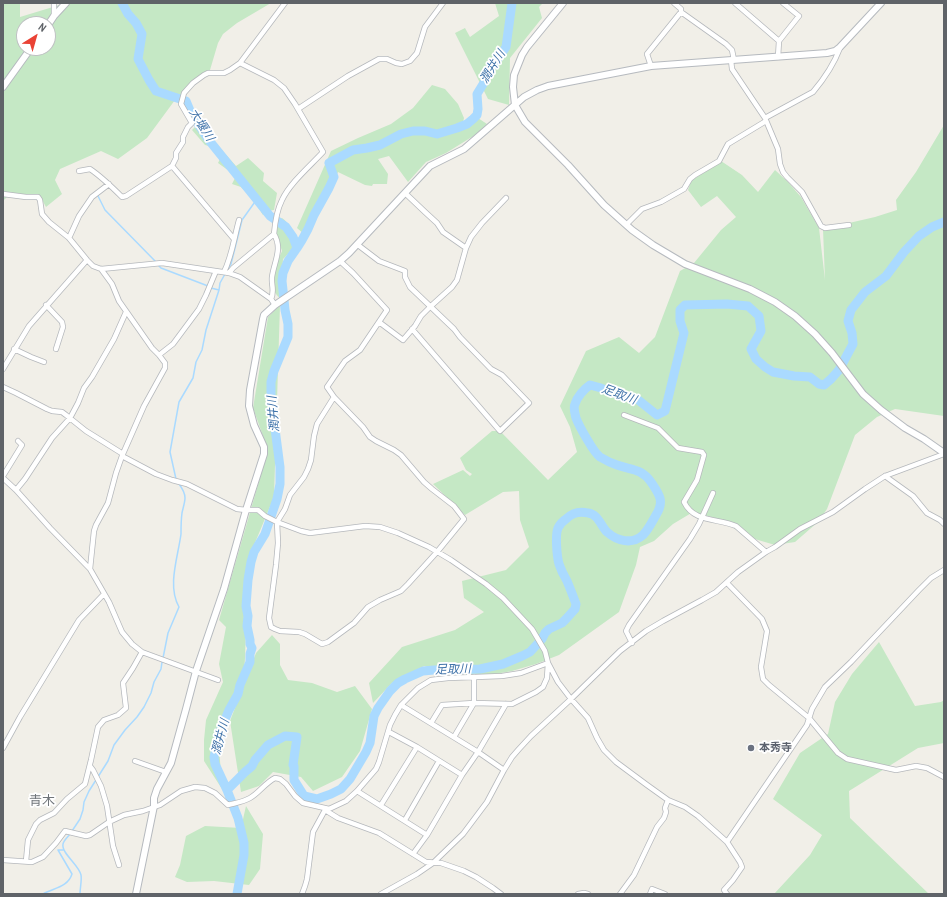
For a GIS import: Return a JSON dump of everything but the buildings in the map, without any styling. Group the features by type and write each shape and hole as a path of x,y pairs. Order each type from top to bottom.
{"street":[{"path":"54,3 54,16"},
{"path":"54,16 66,3"},
{"path":"78,171 90,169 109,184 122,197 126,196 172,166 176,158 176,153 183,142 188,127 192,123 181,104 184,93 193,83 208,73 224,72 234,68 240,63 285,3"},
{"path":"298,109 348,76 379,59 387,59 402,64 410,61 417,53 425,27 443,3"},
{"path":"563,3 535,37 522,56 514,75 513,86 515,105 525,122 568,165 604,205 632,230 653,245 685,264 750,289 775,302 795,316 815,334 832,353 863,394 904,428 924,439 944,453"},
{"path":"674,3 681,9 681,12 726,44 732,50 732,69 766,120 778,149 780,164 783,172 802,192 821,226 825,228 849,225"},
{"path":"736,3 778,41"},
{"path":"778,57 778,41 799,16 783,3"},
{"path":"136,894 154,806 154,798 157,789 171,763 196,671 224,589 246,510 264,454 264,446 254,425 249,406 250,390 263,319 268,310 340,261 358,245 430,166 464,149 524,97 537,90 548,86 652,66 827,54 840,47 881,3"},
{"path":"652,66 647,54 681,12"},
{"path":"627,224 642,209 661,202 684,189 690,179 719,161 728,144 813,92 836,59 840,47"},
{"path":"3,87 26,56"},
{"path":"240,63 274,80 284,88 323,152 291,186 281,201 276,214 274,234 276,237 278,258 272,277 274,291 271,299"},
{"path":"172,166 234,239"},
{"path":"69,238 79,216 92,197 109,184"},
{"path":"405,192 437,223 443,232 466,248"},
{"path":"3,194 26,198 38,197 40,200 42,214 49,222 69,238 93,266 101,269 162,263 227,273 240,277 277,304"},
{"path":"379,322 403,340 420,316 452,287 457,280 466,248 471,237 506,198"},
{"path":"227,273 239,220"},
{"path":"227,273 274,234"},
{"path":"358,245 378,261 404,272 410,287 431,306 492,369 502,375 529,403 500,430 412,329"},
{"path":"3,369 29,326 87,260"},
{"path":"334,397 317,424 309,468 290,495 285,509 276,522 278,544 269,618 271,627 275,630 299,632 322,644 328,642 354,623 368,607 400,591 408,584 464,519 454,506 424,482 400,455 394,450 370,437 363,427 334,397 328,387 345,361 360,350 387,310 340,261"},
{"path":"90,569 96,524 108,503 116,473 144,406 165,368 165,363 160,355 152,348 119,302 112,284 101,269"},
{"path":"160,355 173,344 199,309 216,271"},
{"path":"46,306 62,322 63,327 56,349"},
{"path":"16,490 52,438 70,418 84,388 92,377 114,338 126,312"},
{"path":"14,349 44,362"},
{"path":"3,387 47,410 62,412 123,455 156,474 187,484 237,509 258,510 276,522 310,533 365,526 398,533 429,547 474,576 503,598 532,629 545,651 548,663 558,682 588,718 604,750 630,773 668,800 685,807 698,816 727,842 742,867 724,890 727,894"},
{"path":"624,415 658,428 678,448 702,452 704,455 697,480 684,502 687,507 695,515 702,518 736,526 766,552"},
{"path":"18,441 22,445 3,477 90,569 109,602 122,632 132,644 142,652 218,680"},
{"path":"382,894 433,863 463,834 487,802 512,757 531,736 620,651 646,631 707,598 727,583 738,572 766,552 800,529 833,512 885,476 944,453"},
{"path":"885,476 913,496 927,513 944,524"},
{"path":"632,643 626,631 628,625 690,539 702,518 713,493"},
{"path":"727,842 807,726 812,709 826,687 931,578 944,570"},
{"path":"727,583 762,619 767,631 761,667 763,679 809,718 838,753 847,759 896,770 916,766 926,768 944,777"},
{"path":"3,748 20,717 79,620 104,594"},
{"path":"26,861 28,840 36,824 40,820 54,813 67,799 85,784 98,727 104,720 118,715 126,708 123,683 142,652"},
{"path":"302,894 307,880 314,832 327,809 346,801 376,769 395,715 418,688 432,680 502,676 521,673 548,663"},
{"path":"430,724 442,705 512,704 536,692 543,688 547,678 548,663"},
{"path":"454,737 474,704 474,677"},
{"path":"413,854 427,835 506,704"},
{"path":"402,705 430,724 478,752 504,770"},
{"path":"389,732 462,775"},
{"path":"381,805 417,748"},
{"path":"135,761 166,772"},
{"path":"404,820 439,761"},
{"path":"90,766 94,770 101,786 107,806 119,865"},
{"path":"3,860 32,862 44,857 65,831 86,836 90,835 124,815 160,805 181,791 195,787 205,788 216,793 228,805 251,797 268,781 275,778 280,779 286,784 295,796 303,803 327,809 338,818 379,833 426,862 442,863 464,871 476,877 501,894"},
{"path":"357,791 427,835"},
{"path":"620,894 634,875 657,827 664,818 668,800"},
{"path":"650,894 652,889 665,894"},
{"path":"578,894 588,894"}],"green space":[{"path":"3,3 20,3 20,16 16,16 16,56 56,56 56,16 23,16 66,3 271,3 237,23 223,34 218,43 210,70 179,97 166,94 175,100 147,138 118,159 101,151 60,169 55,180 62,194 46,207 40,196 11,193 3,201"},
{"path":"495,3 543,3 539,7 542,18 510,58 509,105 488,99 455,33 465,28 470,37 499,16"},
{"path":"432,85 445,89 458,104 464,118 462,126 478,118 487,124 475,135 446,153 426,162 408,182 389,156 378,159 388,174 387,184 373,184 372,186 365,185 338,172 325,202 305,235 297,228 331,151 391,124 413,108"},
{"path":"944,125 944,416 895,409 877,417 855,435 827,509 818,522 795,542 775,545 748,537 719,519 693,512 673,524 654,541 640,547 636,565 619,612 559,655 536,664 495,674 468,675 424,666 392,683 373,703 369,683 402,647 455,630 484,612 464,598 462,581 506,570 529,547 520,520 519,491 503,492 465,515 433,484 463,470 470,476 472,474 466,470 460,458 492,431 500,431 548,480 577,452 570,427 560,406 586,351 619,337 639,353 655,337 680,271 694,263 721,230 736,217 717,196 701,207 688,190 691,181 721,161 742,175 758,192 775,170 801,197 819,228 825,280 823,229 875,217 897,210 896,200 916,172"},
{"path":"195,127 206,132 236,166 248,158 264,173 263,181 277,193 274,210 268,211 263,215 252,198 241,187 232,184 236,176 218,163 220,159 192,130"},
{"path":"282,218 292,228 298,242 283,259 281,299 277,296 274,289 273,278 282,251 277,236 277,220"},
{"path":"280,305 274,497 252,550 247,595 244,675 219,746 222,789 204,761 206,720 223,682 219,664 226,627 219,620 268,450 253,408 268,317"},
{"path":"272,635 280,644 280,665 288,680 312,683 337,692 355,686 372,709 360,751 342,777 313,791 301,777 273,772 259,786 241,792 230,721 256,653"},
{"path":"879,642 915,706 941,702 944,700 944,743 918,748 849,791 850,818 929,894 774,894 810,855 822,835 773,799 800,753 828,734 835,702 852,674"},
{"path":"246,806 263,834 260,869 249,885 214,881 187,882 175,877 180,865 186,836 205,826 241,828"}],"waterway":[{"name":"大堰川","path":"122,3 142,34 138,59 156,91 186,101 191,113 208,139 270,216 286,227 293,237 297,248"},
{"name":"潤井川","path":"237,894 244,855 244,843 238,818 215,764 214,757 221,729 238,694 240,685 250,662 252,648 247,626 248,616 246,606 251,562 254,552 265,534 277,499 280,484 280,467 271,398 271,382 288,337 288,324 282,281 283,273 288,261 308,229 334,177 329,163 353,150 380,145 401,134 413,131 425,131 437,134 457,128 467,124 477,115 477,94 485,81 488,70 506,47 512,3"},
{"path":"98,196 105,210 156,262"},
{"path":"227,271 231,264 242,220 257,199"},
{"name":"足取川","path":"227,790 252,766 255,760 268,745 285,736 297,737 293,765 294,780 304,796 317,799 341,789 350,779 366,752 370,743 374,716 378,708 390,691 398,683 423,671 480,669 503,664 530,652 549,629 562,623 566,619 575,609 576,604 558,561 557,536 558,528 561,524 573,514 585,512 594,516 605,530 615,538 629,541 643,535 660,506 660,498 647,477 636,470 622,467 597,455 580,427 576,418 574,406 581,393 590,385 637,399 657,415 665,411 684,333 680,321 680,310 685,305 727,304 748,306 759,316 761,331 751,349 756,359 773,372 810,377 819,384 824,385 839,370 853,344 852,333 848,321 851,310 865,292 886,276 904,252 919,236 932,227 944,222"},
{"path":"158,265 161,268 208,286"},
{"path":"176,479 170,452 179,402 193,378 196,362 202,350 206,330 220,283 225,274"},
{"path":"211,288 219,290"},
{"path":"163,658 168,633 179,607 174,590 174,571 181,534 185,498 184,492 179,484"},
{"path":"72,831 80,819 84,802 89,791 108,761 114,745 144,707 161,669 162,662"},
{"path":"70,834 65,840 63,848 80,871 80,894"},
{"path":"43,894 60,887 67,882 72,874 58,850 64,850"}],"place":[{"name":"本秀寺","path":"751,748"}],"district":[{"name":"青木","path":"42,802"}]}
